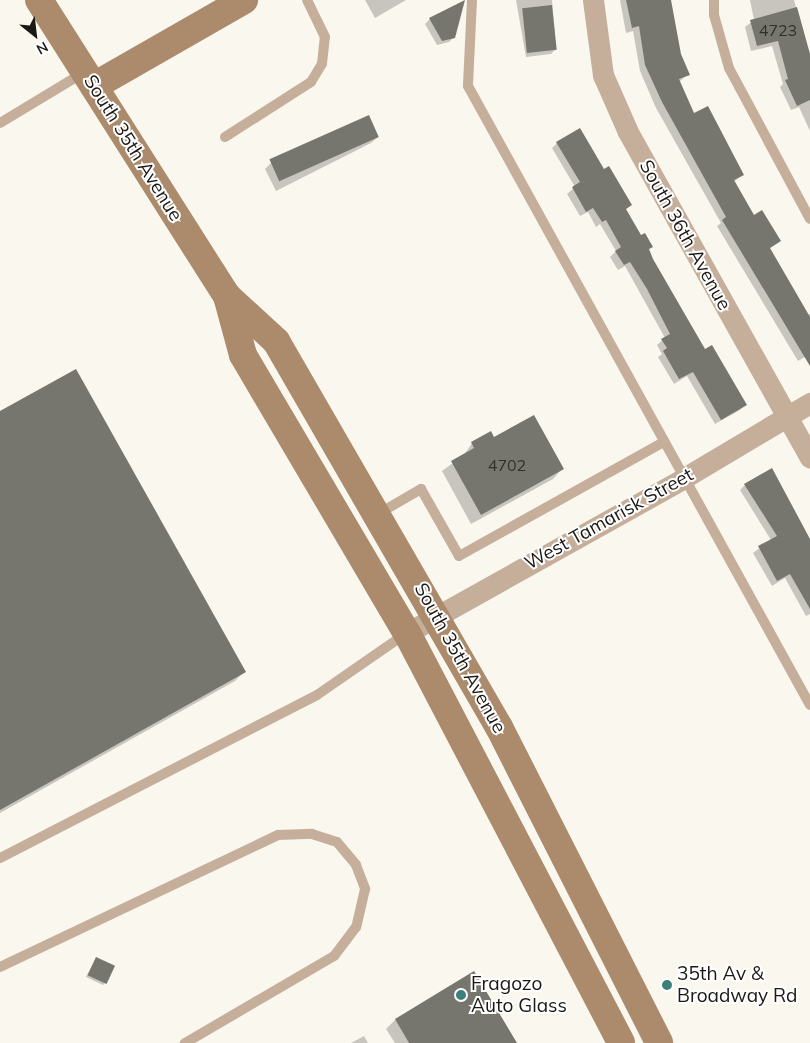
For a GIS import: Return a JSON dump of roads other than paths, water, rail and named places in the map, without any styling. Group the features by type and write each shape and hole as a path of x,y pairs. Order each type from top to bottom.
{"main road":[{"name":"South 35th Avenue","path":"39,0 227,296 276,341 437,616 499,727 660,1043"},
{"path":"89,79 229,3"},
{"name":"South 35th Avenue","path":"227,296 243,355 407,633 621,1043"}],"street":[{"name":"South 36th Avenue","path":"593,0 603,75 628,132 786,419 810,458"},
{"name":"West Tamarisk Street","path":"407,633 684,478 810,403"}],"lane":[{"path":"225,137 311,82 325,53 324,37 306,0"},
{"path":"472,0 468,86 810,705"},
{"path":"714,0 714,15 730,68 810,219"},
{"path":"0,123 89,79"},
{"path":"377,514 421,489 459,556 664,442"},
{"path":"0,858 318,695 407,633"},
{"path":"0,967 278,835 312,834 337,842 356,865 365,888 356,927 334,956 185,1043"}],"place":[{"name":"35th Av & Broadway Rd","path":"667,985"},
{"name":"Fragozo Auto Glass","path":"461,995"}]}
